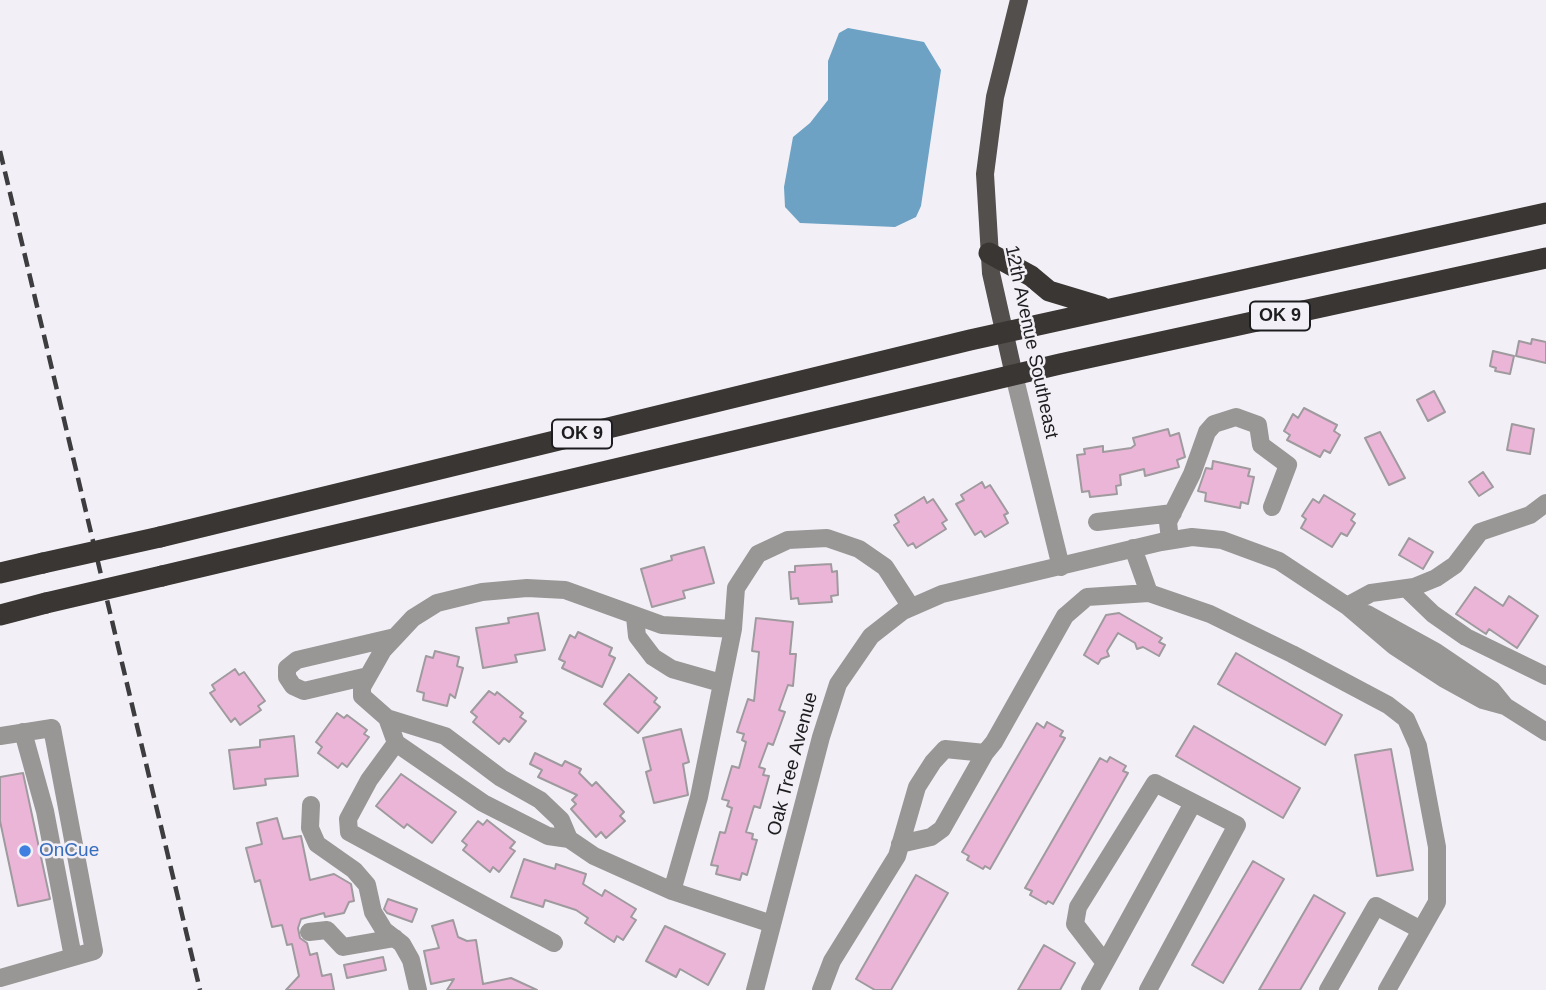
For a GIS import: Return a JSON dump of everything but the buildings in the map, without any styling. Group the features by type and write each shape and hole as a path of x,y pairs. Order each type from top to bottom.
{"highway":[{"name":"OK 9","path":"0,573 160,537 1004,333 1546,213"},
{"path":"989,253 1031,276 1049,291 1110,309"},
{"name":"OK 9","path":"0,615 1014,375 1546,258"}],"main road":[{"name":"12th Avenue Southeast","path":"1014,375 989,253 985,184 989,128 1019,0"}],"street":[{"name":"12th Avenue Southeast","path":"1014,375 1061,567"},
{"path":"1170,540 1167,522 1192,474 1207,432 1214,424 1236,417 1258,425 1261,445 1288,464 1272,507"},
{"path":"1348,606 1371,593 1406,589 1436,578 1455,565 1480,532 1530,515 1546,503"},
{"path":"1097,522 1173,513"},
{"path":"672,891 699,797 733,629 736,588 758,554 788,540 827,538 859,549 885,567 911,607"},
{"name":"Oak Tree Avenue","path":"755,990 821,737 838,684 871,636 911,607 942,594 1170,540 1207,538 1252,549 1279,561 1348,606 1394,646 1483,700 1504,706 1546,732"},
{"path":"1133,548 1149,593"},
{"path":"733,629 662,625 565,590 527,588 482,592 437,603 413,618 383,650 362,687 362,696 387,719 396,743 483,803 548,836 569,839 594,856 672,891 772,924"},
{"path":"1406,589 1433,614 1466,637 1546,676"},
{"path":"900,844 931,837 943,829 1065,615 1087,597 1149,593 1210,614 1292,654 1388,705 1406,719 1418,746 1437,847 1437,902 1387,990"},
{"path":"635,617 637,636 653,657 672,669 721,683"},
{"path":"368,676 304,691 293,687 286,677 287,668 297,660 394,637"},
{"path":"387,719 407,722 444,736 501,778 540,800 561,820 569,839"},
{"path":"0,736 52,728 94,951 0,978"},
{"path":"23,732 44,811 73,957"},
{"path":"396,743 369,780 348,819 349,832 554,943"},
{"path":"821,990 832,961 897,856 916,787 933,762 945,749 985,753"},
{"path":"1105,963 1075,925 1077,907 1155,783 1237,825 1148,990"},
{"path":"1090,990 1193,803"},
{"path":"311,805 310,828 317,844 354,870 367,885 373,912 384,930 402,944 411,960 418,990"},
{"path":"1328,990 1376,906 1421,930"},
{"path":"309,932 327,930 343,947 395,938"}],"water":[{"path":"848,28 924,42 941,70 921,206 916,217 895,227 800,223 785,207 784,187 793,137 810,123 828,100 828,61 839,33"}],"railway":[{"path":"0,151 200,990"}],"place":[{"name":"OnCue","path":"25,851"}]}
